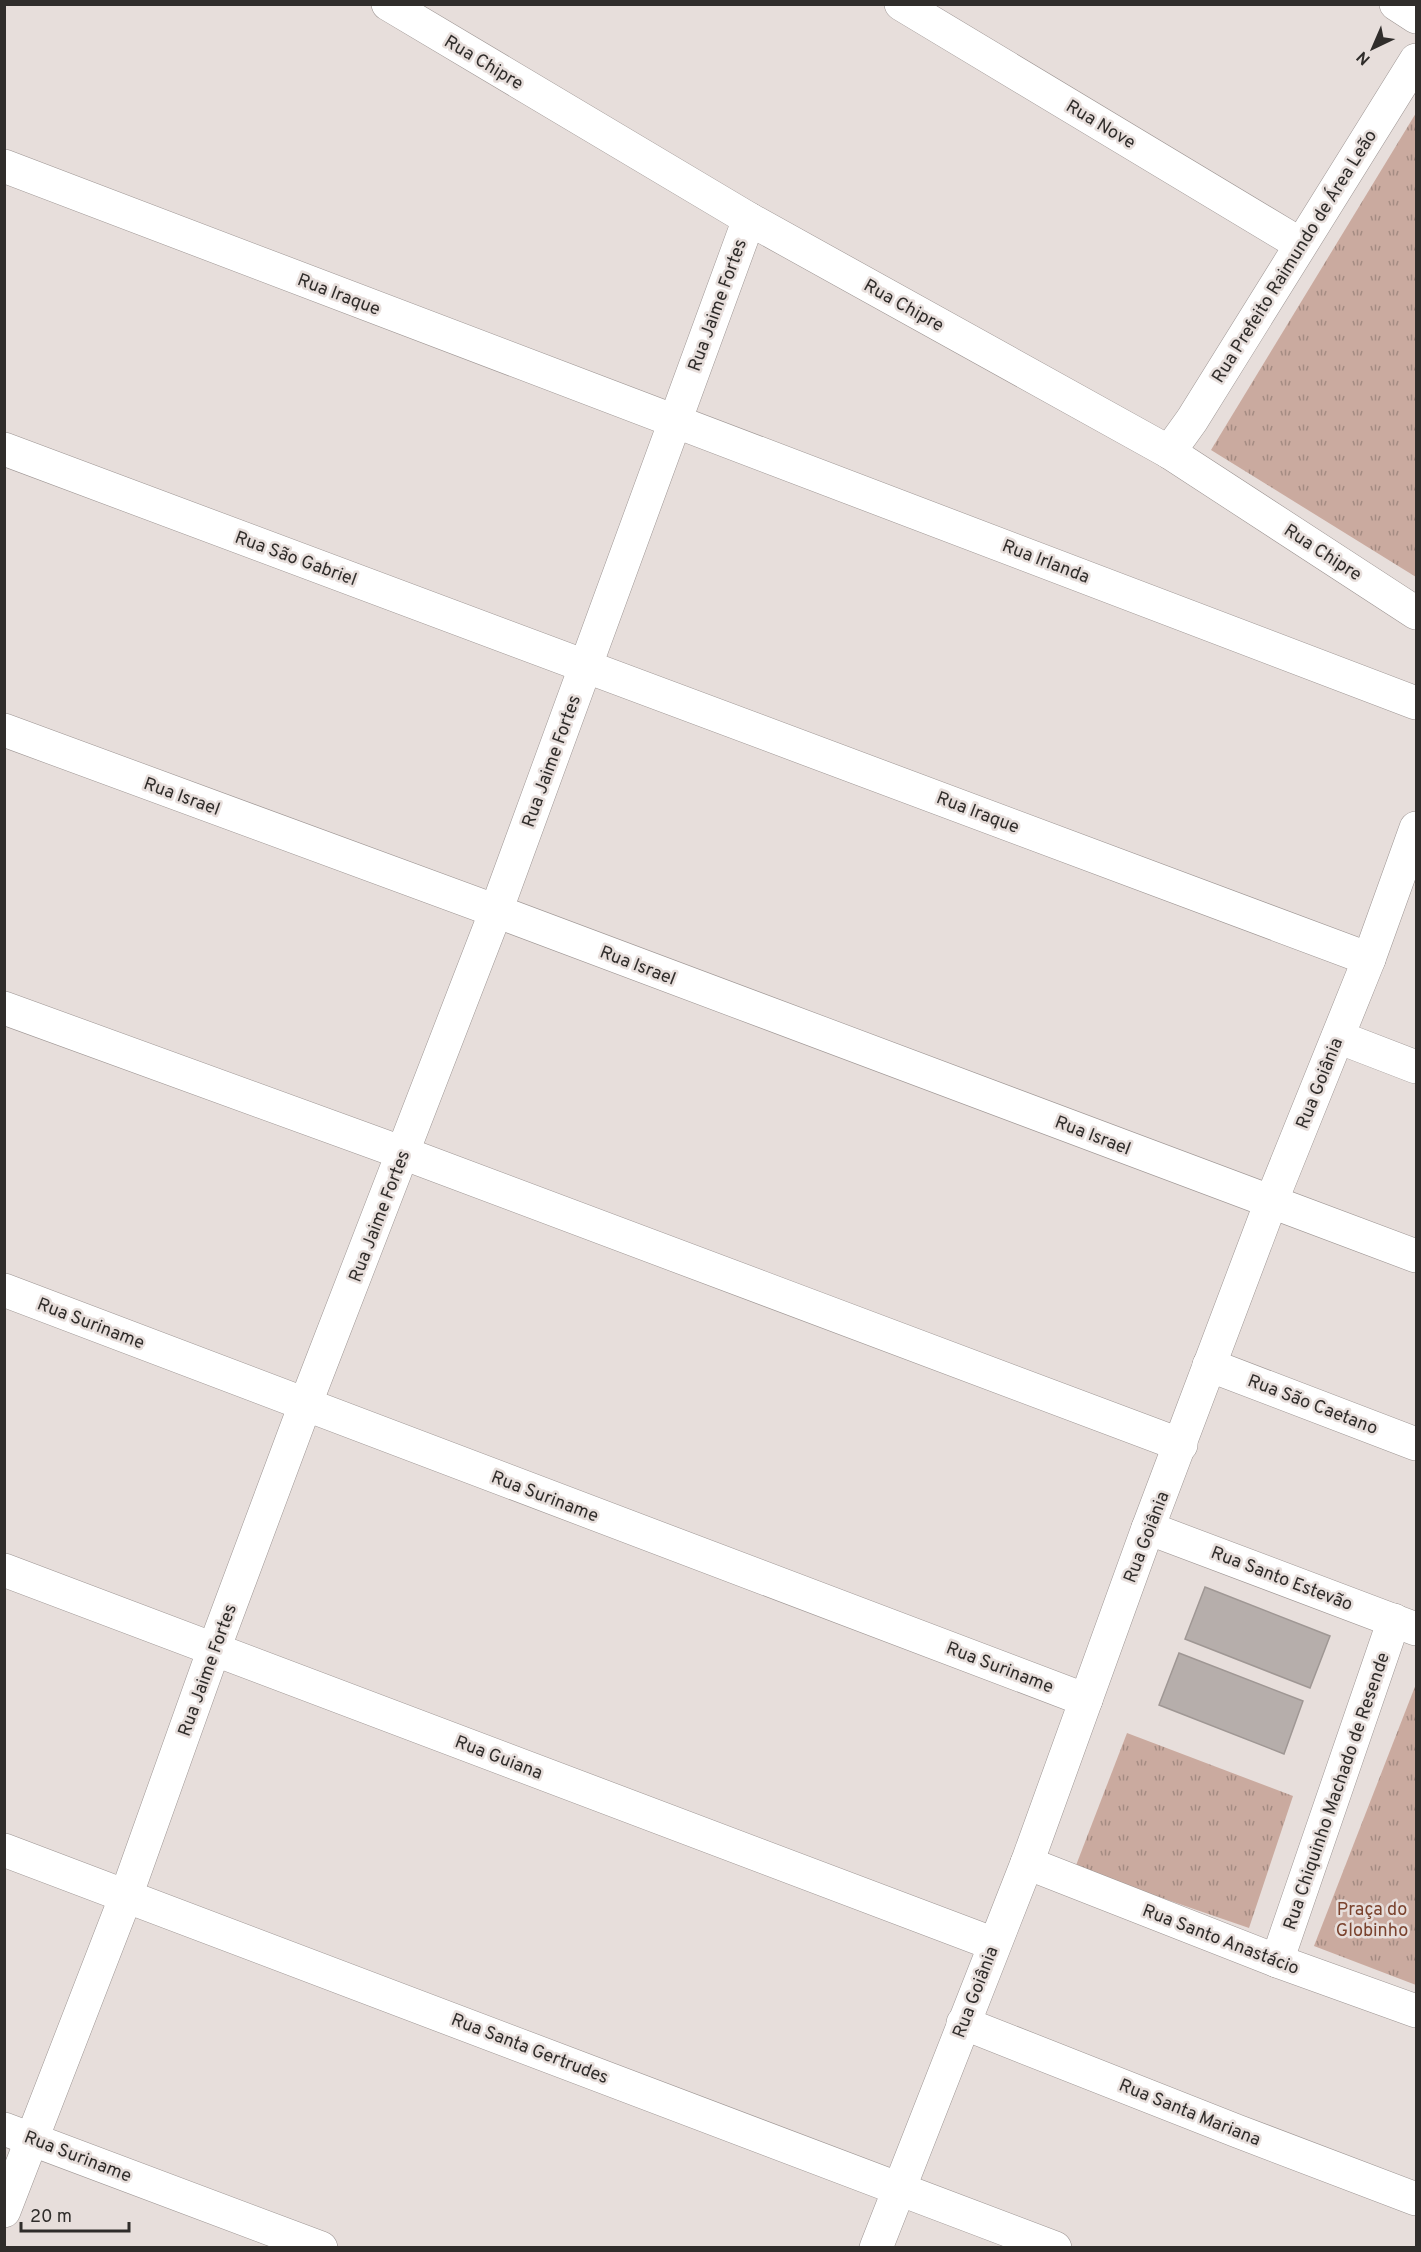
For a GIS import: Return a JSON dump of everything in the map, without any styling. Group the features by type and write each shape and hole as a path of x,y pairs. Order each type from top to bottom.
{"street":[{"name":"Rua Chipre","path":"388,4 749,219 1169,452 1416,613"},
{"name":"Rua Nove","path":"901,4 1300,244"},
{"path":"1396,4 1416,17"},
{"name":"Rua Prefeito Raimundo de Área Leão","path":"1169,452 1192,420 1416,60"},
{"name":"Rua Iraque","path":"4,166 674,420"},
{"name":"Rua Jaime Fortes","path":"4,2211 18,2134 126,1896 304,1405 496,911 749,219"},
{"name":"Rua Irlanda","path":"674,420 1416,703"},
{"name":"Rua São Gabriel","path":"4,449 587,666"},
{"name":"Rua Iraque","path":"587,666 1369,959"},
{"name":"Rua Israel","path":"4,730 496,911 1271,1202"},
{"name":"Rua Goiânia","path":"876,2247 1027,1863 1148,1528 1271,1202 1414,842"},
{"path":"4,1008 403,1153 1181,1445"},
{"path":"1338,1036 1416,1067"},
{"path":"1271,1202 1416,1256"},
{"name":"Rua Suriname","path":"4,1290 1086,1700"},
{"name":"Rua São Caetano","path":"1209,1365 1416,1444"},
{"name":"Rua Santo Estevão","path":"1148,1528 1405,1625"},
{"name":"Rua Guiana","path":"4,1570 994,1944"},
{"name":"Rua Chiquinho Machado de Resende","path":"1277,1961 1405,1625"},
{"name":"Rua Santa Gertrudes","path":"4,1850 1055,2247"},
{"name":"Rua Santo Anastácio","path":"1027,1863 1277,1961 1416,2011"},
{"name":"Rua Santa Mariana","path":"963,2024 1416,2199"},
{"name":"Rua Suriname","path":"18,2134 321,2247"}],"green space":[{"path":"1416,113 1416,577 1211,450"},
{"name":"Praça do Globinho","path":"1416,1684 1416,1985 1314,1946"},
{"path":"1127,1733 1293,1796 1249,1928 1075,1868"}],"building":[{"path":"1205,1587 1330,1636 1310,1688 1185,1639"},
{"path":"1179,1653 1303,1701 1284,1754 1159,1705"}]}
